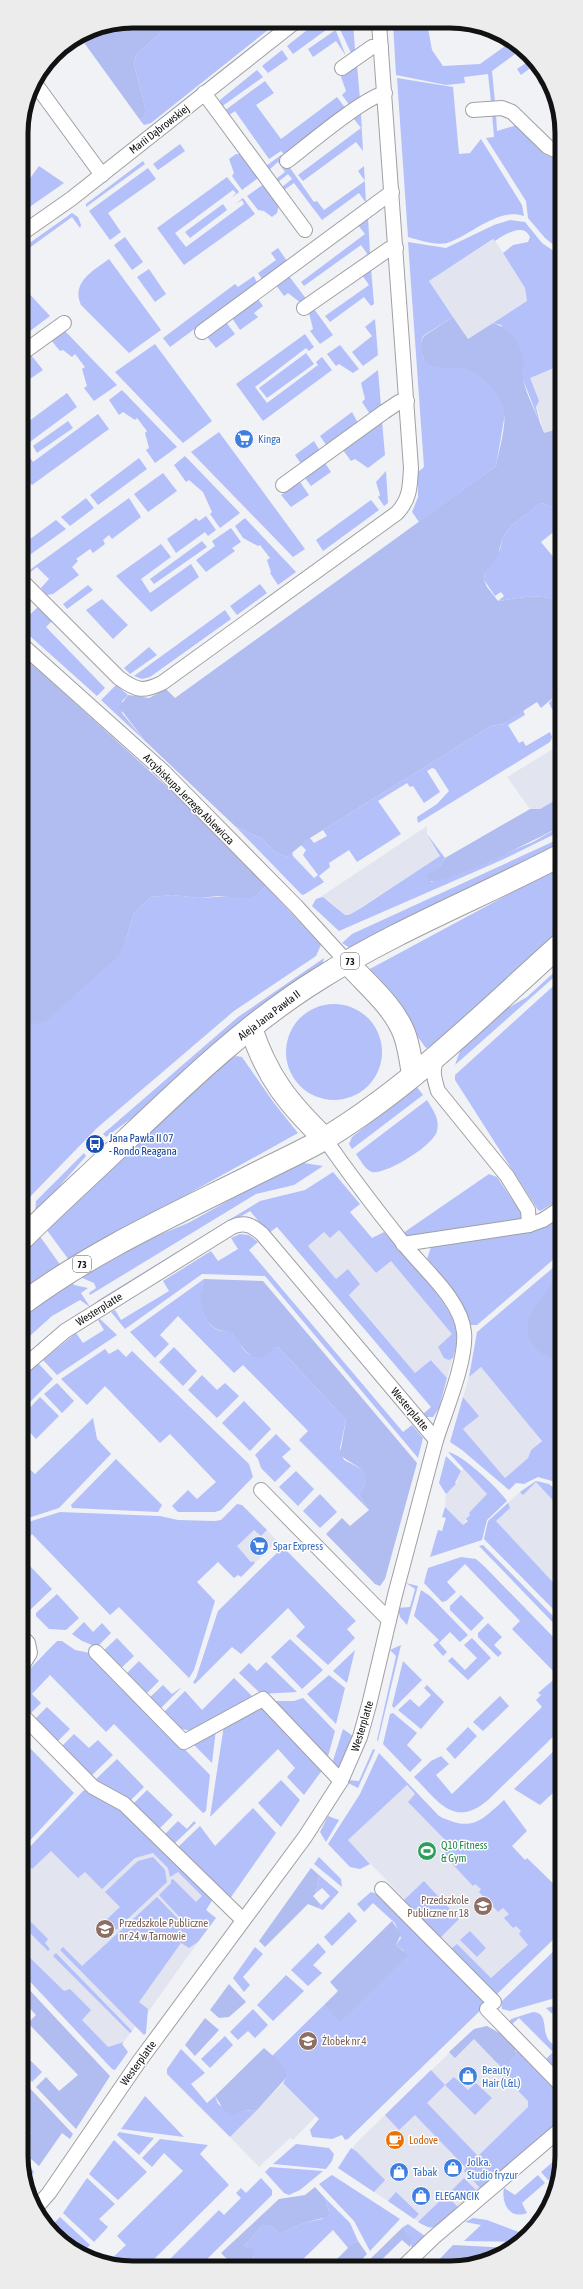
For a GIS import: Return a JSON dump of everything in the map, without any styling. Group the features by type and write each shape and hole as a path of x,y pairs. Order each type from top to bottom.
{"main road":[{"name":"Aleja Jana Pawła II","path":"28,1233 163,1105 250,1028 300,992 347,962 427,919 555,858"},
{"name":"73","path":"28,1300 54,1280 103,1252 325,1139 367,1112 440,1052 555,949"},
{"path":"347,962 382,999 395,1017 403,1031 413,1075"},
{"path":"250,1028 265,1065 278,1087 294,1108 325,1139"}],"street":[{"name":"Marii Dąbrowskiej","path":"28,229 102,175 287,28"},
{"path":"28,587 119,678 133,688 148,690 162,683 397,513 405,505 410,492 410,475 396,248 379,28"},
{"path":"342,68 372,47 381,47"},
{"path":"39,88 102,175"},
{"path":"204,93 304,230"},
{"path":"287,161 363,104 377,95 385,93"},
{"path":"473,110 502,108 512,112 548,146 555,150"},
{"path":"202,332 392,192"},
{"path":"304,308 388,249 396,248"},
{"path":"28,349 64,323"},
{"path":"283,485 384,412 399,402 406,401"},
{"name":"Arcybiskupa Jerzego Ablewicza","path":"28,650 164,772 296,906 347,962"},
{"path":"438,1091 433,1077 433,1066 440,1052"},
{"path":"413,1075 438,1091 508,1176 528,1210 529,1225"},
{"path":"325,1139 404,1244 456,1309 464,1331 462,1354 436,1440"},
{"path":"404,1244 529,1225 542,1220 555,1212"},
{"name":"Westerplatte","path":"28,1363 64,1331 232,1227 244,1224 256,1228 262,1234 436,1440 360,1737 341,1781 305,1837 123,2084 49,2193 40,2203"},
{"path":"261,1490 389,1620"},
{"path":"28,1643 30,1652 28,1656"},
{"path":"96,1652 184,1742 263,1699 341,1781"},
{"path":"28,1721 93,1787 124,1804 243,1920"},
{"path":"382,1889 490,2005 555,2078"},
{"path":"409,2261 433,2238 555,2134"}],"shaded area":[{"path":"133,28 165,28 136,55 134,65 146,110 145,116 140,120 83,41 93,36 113,30"},
{"path":"165,28 270,28 151,123 144,125 140,120 145,116 146,110 134,65 136,55"},
{"path":"310,28 329,28 293,54 287,46"},
{"path":"339,28 353,28 355,50 351,53"},
{"path":"393,28 428,28 432,50 443,66 480,64 506,45 517,53 492,71 495,102 491,102 488,74 464,77 465,83 446,85 396,75"},
{"path":"336,31 346,56 336,41 313,57 308,49"},
{"path":"282,50 288,59 268,73 262,66"},
{"path":"521,56 532,67 521,75 517,69 526,63"},
{"path":"357,65 360,99 350,106 342,95 346,91 341,77"},
{"path":"257,70 263,77 221,107 220,100"},
{"path":"397,78 453,87 459,154 470,153 481,139 522,205 524,216 514,214 495,218 456,239 443,244 408,237"},
{"path":"539,78 545,89 544,90 538,82"},
{"path":"265,81 274,93 256,105 281,139 337,97 346,109 284,154 281,151 269,159 235,111 228,116 224,111"},
{"path":"361,114 363,151 356,142 303,181 298,175 361,128 354,119"},
{"path":"492,114 496,114 497,131 517,125 544,154 555,159 555,246 545,238 528,218 526,201 486,138 494,137"},
{"path":"180,144 185,151 158,170 153,164"},
{"path":"236,154 241,154 258,178 242,190 232,176 234,173 229,159"},
{"path":"281,155 314,202 317,201 324,210 365,181 366,203 359,193 322,220 294,183 284,190 282,187 292,179 288,174 278,182 276,179 285,172 278,162 269,170 266,166"},
{"path":"143,161 145,164 86,207 86,204"},
{"path":"39,166 64,183 28,208 28,181"},
{"path":"364,166 365,181 358,171"},
{"path":"148,168 156,179 108,213 121,232 110,240 89,211"},
{"path":"227,177 239,192 231,198 236,193 233,190 175,233 186,247 244,204 242,200 235,204 243,198 255,214 184,265 157,228"},
{"path":"264,184 279,205 277,213 272,217 264,211 258,210 247,196"},
{"path":"223,204 227,210 190,238 185,232"},
{"path":"72,213 78,217 81,225 80,228 72,217 28,249 28,244"},
{"path":"368,217 370,253 368,255 361,245 304,286 301,282 365,234 358,225"},
{"path":"510,220 525,222 542,243 555,252 555,368 530,378 539,401 536,407 540,423 522,377 524,367 501,325 493,323 527,301 525,288 503,253 513,245 528,242 530,237 523,230 513,231 495,241 493,239 429,281 453,317 423,336 421,348 424,359 466,340 507,402 496,466 419,522 412,512 418,497 418,472 424,467 408,242 446,248 494,225"},
{"path":"125,237 143,262 132,270 114,245"},
{"path":"494,239 525,288 527,301 468,339 429,281"},
{"path":"278,248 287,261 262,279 258,273 276,260 271,253"},
{"path":"109,259 161,330 129,353 81,305 79,297 79,290 85,278"},
{"path":"371,268 374,304 371,306 364,297 330,322 325,316 369,285 362,275"},
{"path":"149,269 166,294 155,302 137,277"},
{"path":"254,276 257,283 170,347 163,338 235,284 238,287"},
{"path":"289,276 307,300 301,303 288,293 284,296 276,285"},
{"path":"28,292 50,316 30,331 28,329"},
{"path":"258,299 263,306 254,313 258,317 240,330 232,318"},
{"path":"314,309 333,335 320,344 310,331 313,329 309,313"},
{"path":"453,317 468,339 493,323 505,329 515,340 521,352 524,365 523,376 525,385 529,399 544,433 555,430 555,508 541,503 511,526 503,537 497,557 485,573 484,580 487,587 498,601 522,597 539,597 555,600 555,687 552,689 554,697 541,708 537,702 503,724 491,726 310,838 287,857 275,852 261,838 236,827 145,741 119,707 128,695 149,698 166,689 175,698 496,466 504,420 503,405 501,400 485,380 475,372 456,367 436,367 425,361 421,349 424,336"},
{"path":"375,319 378,355 363,366 352,352 372,336 365,327"},
{"path":"226,322 235,334 216,348 207,337"},
{"path":"64,330 117,385 94,401 84,388 87,386 82,369 85,367 75,354 72,357 63,350 60,351 51,340"},
{"path":"305,334 314,347 309,351 306,348 255,387 267,403 318,365 316,362 322,357 332,370 263,421 236,384"},
{"path":"155,344 212,421 183,443 115,372"},
{"path":"340,345 359,369 353,373 339,364 336,366 327,354"},
{"path":"306,353 314,364 267,398 259,388"},
{"path":"31,355 43,370 28,380 28,357"},
{"path":"555,367 555,430 544,433 529,378"},
{"path":"378,370 381,406 370,414 362,402 365,399 361,383"},
{"path":"122,390 177,447 155,463 146,450 149,448 145,433 147,431 137,418 135,420 123,412 119,415 109,400"},
{"path":"67,393 77,407 28,443 28,422"},
{"path":"352,412 358,423 327,446 320,436"},
{"path":"98,414 109,429 32,485 28,481 28,454 33,462"},
{"path":"68,421 73,428 37,453 33,446"},
{"path":"382,421 385,455 368,468 355,459 351,461 343,450"},
{"path":"219,432 305,549 293,557 191,452"},
{"path":"314,441 320,451 302,465 295,455"},
{"path":"185,456 240,513 220,528 210,514 212,512 203,492 189,480 186,482 174,465"},
{"path":"139,458 147,469 98,505 90,495"},
{"path":"325,463 331,472 311,486 305,478"},
{"path":"386,471 388,503 384,506 378,497 380,495 376,482"},
{"path":"163,473 177,491 148,512 134,494"},
{"path":"300,482 309,495 291,507 281,495"},
{"path":"86,498 94,508 70,526 61,517"},
{"path":"129,498 141,517 112,539 109,535 103,540 105,544 93,553 90,549 76,559 78,561 72,567 79,575 53,594 47,595 41,588 49,579 37,567 28,574 31,569"},
{"path":"371,500 379,510 323,551 316,540"},
{"path":"541,503 555,508 555,531 541,542 555,559 555,601 539,597 522,597 498,601 504,596 501,592 495,596 484,580 485,573 500,549 503,537 511,526"},
{"path":"206,516 216,530 208,536 205,532 176,553 167,539 196,518 199,521"},
{"path":"245,518 296,572 278,585 270,573 267,560 270,558 260,545 258,546 243,538 235,526"},
{"path":"56,520 66,529 31,554 28,551 28,541"},
{"path":"231,528 241,542 232,548 235,551 206,572 196,560 215,546 212,541"},
{"path":"202,541 207,547 154,584 150,579"},
{"path":"161,544 171,557 141,579 150,593 191,564 199,577 151,612 116,576"},
{"path":"260,584 267,593 237,615 230,606"},
{"path":"88,585 93,590 67,609 63,604"},
{"path":"102,599 128,625 113,639 86,610"},
{"path":"39,606 53,620 46,627 105,688 97,696 28,634 28,616"},
{"path":"225,610 231,619 150,677 142,679 134,676"},
{"path":"149,647 157,655 130,674 124,668"},
{"path":"28,660 175,794 266,886 258,894 249,898 218,896 200,898 172,895 151,897 134,913 126,940 118,956 46,1021 28,1025"},
{"path":"116,685 128,695 122,701 122,713 145,741 101,700"},
{"path":"555,687 555,714 549,703 554,697 552,689"},
{"path":"523,710 525,715 508,725 519,743 523,741 526,746 550,732 552,737 550,742 418,823 417,817 437,804 449,791 435,769 432,768 427,771 440,792 424,803 413,786 410,787 407,783 378,801 401,834 357,862 349,850 329,863 330,867 319,876 324,882 305,894 302,895 236,827 261,838 275,852 287,857 292,852 293,856 314,878 318,875 303,855 306,850 301,845 310,838 314,843 327,836 323,830 491,726 503,724"},
{"path":"555,748 555,800 540,809 530,809 507,777"},
{"path":"555,800 555,829 473,868 453,876 429,881 427,875 441,865 445,858 530,809 540,809"},
{"path":"427,826 427,834 441,856 349,915 345,915 328,900 319,898"},
{"path":"555,829 555,834 504,859 339,931 312,906 316,899 323,897 345,915 349,915 361,908 440,856 427,834 445,858 441,865 428,875 431,882 445,878 533,842"},
{"path":"555,841 555,848 442,900 356,947 350,948 342,943 352,934"},
{"path":"555,869 555,937 431,1047 426,1048 368,970"},
{"path":"266,886 321,945 316,956 234,1011 97,1128 28,1199 28,1023 126,940 134,913 151,897 172,895 200,898 258,894"},
{"path":"324,958 322,966 147,1107 106,1137 103,1134 238,1017"},
{"path":"555,971 555,976 455,1065 461,1048 501,1012 527,997"},
{"path":"555,984 555,1202 540,1211 538,1210 455,1080 455,1075"},
{"path":"334,1004 352,1007 368,1018 379,1034 382,1052 379,1070 368,1086 352,1097 334,1100 316,1097 300,1086 289,1070 286,1052 289,1034 300,1018 316,1007"},
{"path":"236,1056 242,1057 274,1103 298,1133 69,1260 46,1229 179,1104 225,1063"},
{"path":"417,1087 423,1095 352,1149 349,1144 352,1137"},
{"path":"427,1100 438,1122 437,1131 434,1137 419,1151 398,1164 379,1172 369,1171 356,1154"},
{"path":"84,1153 86,1156 35,1214 36,1201"},
{"path":"304,1163 323,1166 294,1185 256,1194 90,1295 89,1293 96,1288 94,1283 80,1277 140,1243 188,1223 288,1168"},
{"path":"333,1172 360,1204 350,1212 372,1238 384,1232 424,1277 451,1315 455,1325 457,1337 453,1358 449,1360 444,1358 438,1347 452,1334 391,1261 376,1273 339,1230 330,1238 324,1232 308,1246 336,1279 348,1269 360,1284 349,1295 415,1373 431,1360 447,1378 439,1408 433,1417 426,1417 423,1414 431,1407 277,1227 269,1233 250,1211 99,1303 97,1301 260,1201 305,1190"},
{"path":"489,1174 497,1177 520,1211 522,1217 518,1222 409,1241 404,1233 406,1231"},
{"path":"555,1219 555,1258 477,1325 471,1325 468,1316 458,1298 427,1259 431,1247 545,1225"},
{"path":"339,1230 376,1273 391,1260 453,1334 452,1360 453,1358 447,1378 432,1360 415,1373 349,1294 360,1284 348,1269 336,1279 308,1246 324,1232"},
{"path":"240,1234 249,1235 258,1242 249,1250 403,1432 412,1425 423,1438 418,1458 265,1276 202,1274 125,1329 111,1312 115,1310 121,1320 169,1291 163,1281 211,1251 218,1261 238,1249 231,1238"},
{"path":"39,1235 61,1266 28,1289 28,1245"},
{"path":"555,1266 555,1281 546,1295 555,1361 555,1483 538,1477 524,1484 516,1483 509,1490 462,1450 450,1442 463,1397 479,1416 463,1429 505,1478 528,1458 531,1450 542,1441 481,1367 469,1377 477,1332"},
{"path":"204,1279 201,1292 202,1307 207,1320 211,1325 218,1330 231,1333 236,1337 246,1352 254,1356 258,1357 265,1355 272,1349 278,1347 346,1420 340,1448 344,1460 356,1466 366,1475 365,1484 359,1495 369,1510 299,1440 308,1431 250,1372 243,1365 234,1373 178,1316 160,1335 169,1344 155,1358 130,1332"},
{"path":"204,1279 263,1281 417,1463 385,1579 380,1586 375,1584 326,1534 342,1518 350,1526 369,1510 359,1495 366,1480 363,1472 360,1468 340,1454 346,1420 278,1347 265,1356 254,1357 242,1347 233,1334 217,1329 210,1324 201,1306 201,1292"},
{"path":"555,1279 555,1361 538,1350 528,1334 528,1324 536,1306"},
{"path":"71,1280 74,1285 88,1288 81,1293 90,1307 80,1300 52,1316 28,1338 28,1311"},
{"path":"100,1319 117,1335 57,1375 43,1360 76,1333 83,1343 104,1330 98,1320"},
{"path":"174,1347 197,1371 183,1386 159,1362"},
{"path":"105,1349 109,1354 118,1349 126,1357 132,1351 249,1464 253,1477 221,1510 215,1512 178,1512 172,1506 188,1490 197,1499 216,1482 170,1434 160,1443 105,1386 87,1405 61,1379"},
{"path":"38,1363 53,1379 28,1404 28,1372"},
{"path":"481,1367 542,1440 531,1450 528,1458 505,1478 463,1429 478,1416 463,1397 469,1377"},
{"path":"202,1375 217,1390 225,1383 239,1396 217,1418 188,1390"},
{"path":"57,1383 74,1401 62,1413 44,1394"},
{"path":"40,1397 59,1416 36,1439 28,1430 28,1410"},
{"path":"244,1401 271,1429 250,1451 222,1423"},
{"path":"93,1418 97,1439 111,1454 59,1508 28,1518 28,1468 35,1474"},
{"path":"276,1434 291,1449 282,1457 291,1466 275,1482 261,1468 255,1455"},
{"path":"448,1452 454,1454 471,1465 489,1481 507,1501 487,1520 482,1540 430,1557 438,1530 442,1531 446,1518 442,1517 445,1507 463,1525 468,1521 466,1519 470,1515 469,1513 487,1494"},
{"path":"446,1456 461,1471 455,1483 456,1484 446,1494 439,1483"},
{"path":"116,1459 162,1505 158,1512 72,1508 71,1505"},
{"path":"466,1466 492,1494 470,1515 463,1525 445,1507 446,1494 456,1484 461,1471"},
{"path":"296,1471 314,1489 298,1506 279,1487"},
{"path":"536,1481 549,1484 555,1489 555,1611 484,1539 488,1521 522,1490"},
{"path":"536,1481 549,1484 555,1489 555,1502 536,1482 523,1495 520,1492"},
{"path":"320,1494 337,1512 320,1528 303,1511"},
{"path":"508,1503 510,1508 496,1521 555,1584 555,1611 484,1539 488,1521"},
{"path":"237,1504 242,1505 267,1530 261,1536 254,1530 237,1546 251,1562 253,1561 255,1563 241,1577 238,1575 234,1578 218,1562 197,1582 215,1601 194,1670 189,1678 119,1607 110,1615 32,1534 28,1539 28,1522 60,1512 160,1516 178,1520 221,1520"},
{"path":"254,1529 261,1536 267,1530 277,1541 255,1563 253,1561 252,1562 236,1546"},
{"path":"483,1545 555,1618 555,1625 479,1546"},
{"path":"283,1547 356,1621 347,1629 355,1638 328,1665 296,1636 305,1627 288,1608 241,1654 232,1647 195,1684 193,1682 196,1678 218,1611"},
{"path":"461,1557 476,1559 555,1639 555,1673 512,1629 520,1621 465,1564 447,1582 456,1592 446,1601 442,1602 424,1583 428,1568"},
{"path":"28,1564 52,1589 30,1610 28,1608"},
{"path":"406,1583 418,1586 407,1625 400,1617 398,1608 410,1607 415,1589"},
{"path":"421,1590 430,1596 468,1635 460,1642 450,1632 439,1643 447,1652 443,1656 433,1645 439,1640 414,1616"},
{"path":"57,1594 79,1618 66,1630 49,1629 36,1616 36,1613"},
{"path":"461,1595 484,1618 471,1631 450,1610 450,1606"},
{"path":"84,1622 93,1632 102,1623 111,1633 97,1647 82,1641 72,1634"},
{"path":"488,1623 502,1637 494,1645 502,1653 498,1657 478,1637 478,1633"},
{"path":"117,1638 134,1656 119,1670 102,1652"},
{"path":"472,1638 491,1658 468,1680 448,1661 452,1657 465,1670 477,1658 464,1645"},
{"path":"290,1639 323,1670 302,1689 271,1657"},
{"path":"57,1641 62,1641 75,1650 90,1653 210,1775 206,1811 203,1813 114,1724 106,1732 50,1675 32,1694 41,1703 29,1715 28,1671"},
{"path":"401,1645 378,1741 396,1656 390,1650"},
{"path":"355,1650 347,1683 333,1671"},
{"path":"139,1661 159,1681 144,1696 124,1676"},
{"path":"403,1661 422,1680 394,1708 392,1706"},
{"path":"266,1662 297,1692 261,1694 239,1673 249,1663 257,1671"},
{"path":"329,1675 345,1688 336,1724 307,1694"},
{"path":"234,1678 255,1699 191,1731 178,1728 163,1713 185,1691 202,1710"},
{"path":"555,1679 555,1735 488,1800 476,1808 465,1812 456,1812 439,1802 414,1777 431,1761 441,1756 449,1764 436,1775 452,1794 542,1707 536,1700 541,1695 538,1693"},
{"path":"163,1685 172,1694 182,1687 159,1710 148,1699"},
{"path":"427,1685 444,1702 421,1729 398,1710 410,1699 419,1707 431,1695 424,1688"},
{"path":"500,1696 509,1706 483,1731 473,1722"},
{"path":"303,1698 335,1731 327,1760 274,1701 294,1701"},
{"path":"261,1705 323,1769 304,1795 287,1777 295,1768 278,1749 210,1817 224,1725"},
{"path":"47,1707 70,1729 56,1743 34,1720"},
{"path":"393,1713 417,1733 407,1745 422,1760 410,1772 383,1744 390,1714"},
{"path":"468,1727 477,1736 455,1759 446,1749"},
{"path":"216,1729 212,1763 191,1742"},
{"path":"343,1729 353,1736 338,1770 332,1764"},
{"path":"74,1734 89,1748 98,1740 113,1755 90,1777 60,1748"},
{"path":"28,1746 74,1793 28,1843"},
{"path":"373,1749 375,1750 358,1788 348,1783 349,1780 359,1781"},
{"path":"555,1750 555,1794 553,1793 540,1805 514,1789"},
{"path":"379,1753 439,1816 450,1821 467,1824 481,1819 504,1800 527,1831 512,1846 525,1860 527,1858 555,1885 555,1938 496,1995 451,1949 457,1944 491,1978 528,1945 519,1934 521,1931 516,1926 513,1928 504,1918 509,1914 503,1908 498,1912 479,1892 481,1889 475,1884 473,1886 443,1854 451,1846 408,1802 415,1794 407,1785 348,1840 370,1864 360,1869 350,1867 328,1844 360,1794"},
{"path":"117,1759 144,1787 130,1801 118,1792 94,1781"},
{"path":"281,1780 300,1800 281,1827 258,1803"},
{"name":"Przedszkole Publiczne nr 18","path":"406,1785 458,1839 555,1908 555,1921 493,1992 348,1840"},
{"path":"84,1790 115,1802 213,1899 206,1910 216,1918 198,1942 189,1948 181,1943 139,2002 148,2009 146,2033 144,2035 60,1950 63,1947 82,1966 157,1897 182,1923 183,1921 159,1895 173,1879 196,1902 202,1896 178,1872 170,1877 168,1868 153,1853 135,1858 102,1889 85,1872 78,1878 51,1851 32,1869 28,1866 28,1849"},
{"path":"147,1790 173,1815 159,1829 133,1804"},
{"name":"Przedszkole Publiczne nr 24 w Tarnowie","path":"86,1793 204,1894 129,2014 138,2023 119,2048 106,2051 28,1965 28,1852"},
{"path":"253,1808 276,1833 229,1900 177,1848 200,1826 215,1846"},
{"path":"328,1816 339,1820 326,1842 320,1832"},
{"path":"178,1821 187,1829 194,1821 196,1823 174,1844 164,1835"},
{"path":"153,1857 165,1870 167,1882 116,1930 106,1920 120,1907 105,1892 138,1861"},
{"path":"319,1857 341,1879 342,1887 314,1864"},
{"path":"311,1868 319,1875 316,1893 313,1896 321,1905 318,1908 308,1904 265,1947 259,1941"},
{"path":"319,1875 339,1892 323,1910 318,1908 330,1896 322,1888 316,1893"},
{"path":"424,1881 459,1919 440,1938 404,1900"},
{"path":"371,1892 377,1894 487,2004 348,2139 345,2140 342,2135 332,2139 312,2137 310,2130 319,2119 283,2083 286,2078 272,2056 324,2005 340,2021 404,1951 396,1945 401,1938 395,1923 373,1903 364,1912 357,1904"},
{"path":"349,1912 357,1921 332,1946 324,1937"},
{"path":"28,1919 48,1939 45,1943 50,1949 48,1951 28,1931"},
{"path":"392,1921 401,1934 396,1945 408,1955 340,2022 324,2005 338,1991 330,1982"},
{"path":"470,1931 486,1948 477,1957 460,1940"},
{"path":"198,1942 146,2015 146,2011 138,2003 181,1943 189,1948"},
{"path":"318,1943 326,1952 313,1965 322,1973 308,1986 291,1970"},
{"path":"255,1947 263,1954 243,1977 250,1985 244,1992 233,1978"},
{"path":"555,1950 555,1998 510,2011 502,2009 501,2002"},
{"path":"56,1953 132,2031 130,2033 53,1956"},
{"path":"28,1956 64,1991 70,1989 91,2010 82,2020 108,2047 124,2042 122,2044 128,2052 115,2070 112,2069 28,1979"},
{"path":"286,1975 304,1991 273,2021 257,2005"},
{"path":"229,1984 246,2002 229,2017 219,2018 210,2010"},
{"path":"28,1988 110,2076 76,2129 36,2087 46,2077 59,2091 78,2075 28,2023 36,2015 28,2006"},
{"path":"555,2006 555,2012 551,2013 546,2008"},
{"path":"253,2009 268,2025 255,2038 248,2031 238,2040 230,2032"},
{"path":"533,2012 542,2017 546,2034 549,2040 555,2044 555,2070 545,2060 553,2052 519,2018 511,2025 509,2024 511,2019"},
{"path":"205,2018 219,2030 195,2056 185,2045"},
{"path":"487,2026 503,2035 555,2088 555,2125 433,2229 430,2229 338,2168 357,2142 474,2029"},
{"path":"487,2026 503,2035 515,2047 515,2055 511,2061 504,2064 497,2063 474,2039 455,2058 449,2052 474,2029"},
{"path":"225,2036 233,2045 210,2068 201,2059"},
{"path":"515,2047 555,2088 555,2125 481,2189 464,2171 466,2168 415,2115 399,2130 385,2115 431,2070 445,2085 427,2103 478,2156 528,2107 528,2101 500,2072 503,2069 497,2063 501,2064 512,2060 516,2051"},
{"path":"264,2048 282,2065 286,2078 257,2110 242,2111 234,2115 224,2110 215,2096"},
{"path":"181,2049 205,2073 191,2084 207,2103 215,2096 218,2104 234,2114 242,2111 257,2110 230,2137 167,2074 167,2069"},
{"path":"28,2058 42,2072 32,2082 28,2078"},
{"path":"454,2077 468,2090 476,2083 492,2098 475,2115 445,2085"},
{"path":"283,2083 316,2116 293,2140 290,2138 259,2167 230,2137"},
{"path":"28,2086 73,2134 70,2139 62,2133 39,2166 28,2156 28,2136 31,2133 28,2129"},
{"path":"145,2096 184,2137 121,2129"},
{"path":"119,2132 154,2138 139,2155 117,2135"},
{"path":"160,2139 208,2145 200,2154 229,2185 152,2261 113,2259 112,2259 126,2245 117,2236 183,2171 164,2153 152,2167 142,2158"},
{"path":"114,2140 147,2172 118,2200 89,2174"},
{"path":"296,2144 329,2148 334,2154 332,2161 326,2169 273,2164"},
{"path":"351,2148 356,2151 385,2180 374,2192 338,2168"},
{"path":"555,2160 553,2176 548,2180 541,2172"},
{"path":"29,2166 34,2172 31,2177"},
{"path":"270,2167 323,2171 300,2190 289,2195 284,2193 265,2172"},
{"path":"332,2175 400,2219 370,2251 354,2221 319,2184"},
{"path":"538,2175 545,2183 522,2203 527,2213 521,2215 511,2212 505,2204 503,2193 504,2188 515,2195"},
{"path":"87,2178 115,2204 99,2219 108,2227 94,2242 63,2213"},
{"path":"261,2178 272,2190 272,2195 205,2261 168,2261 219,2210 224,2215 241,2198 236,2193 241,2188 246,2193"},
{"path":"464,2178 478,2192 464,2203 451,2191"},
{"path":"315,2187 325,2198 329,2211 327,2217 304,2223 279,2234 270,2225 263,2225 245,2245 247,2248 253,2248 255,2252 252,2261 229,2261 221,2253 279,2199 305,2195"},
{"path":"396,2192 419,2214 414,2219 388,2201"},
{"path":"446,2195 459,2208 445,2222 436,2227 431,2227 425,2226 418,2222"},
{"path":"325,2198 350,2223 358,2241 354,2242 349,2249 333,2230 301,2261 252,2261 254,2256 250,2248 247,2248 245,2245 263,2225 270,2225 279,2234 304,2223 322,2219 329,2211"},
{"path":"60,2217 90,2245 86,2249 69,2239 53,2224"},
{"path":"473,2218 487,2220 521,2233 510,2242 464,2241 481,2225 465,2222"},
{"path":"408,2224 425,2236 412,2249 409,2235 403,2227"},
{"path":"403,2227 412,2239 410,2247 402,2240 380,2261 368,2261"},
{"path":"358,2241 367,2254 361,2261 337,2261 336,2260 354,2242"},
{"path":"453,2245 500,2247 477,2257 463,2260 438,2261"}],"place":[{"name":"Kinga","path":"244,439"},
{"name":"Jana Pawła II 07 - Rondo Reagana","path":"95,1144"},
{"name":"Spar Express","path":"259,1546"},
{"name":"Q10 Fitness & Gym","path":"427,1851"},
{"name":"Przedszkole Publiczne nr 18","path":"483,1906"},
{"name":"Przedszkole Publiczne nr 24 w Tarnowie","path":"105,1929"},
{"name":"Żłobek nr 4","path":"308,2041"},
{"name":"Beauty Hair (L&L)","path":"468,2076"},
{"name":"Lodove","path":"395,2140"},
{"name":"Jolka. Studio fryzur","path":"453,2168"},
{"name":"Tabak","path":"399,2172"},
{"name":"ELEGANCIK","path":"421,2196"}]}
